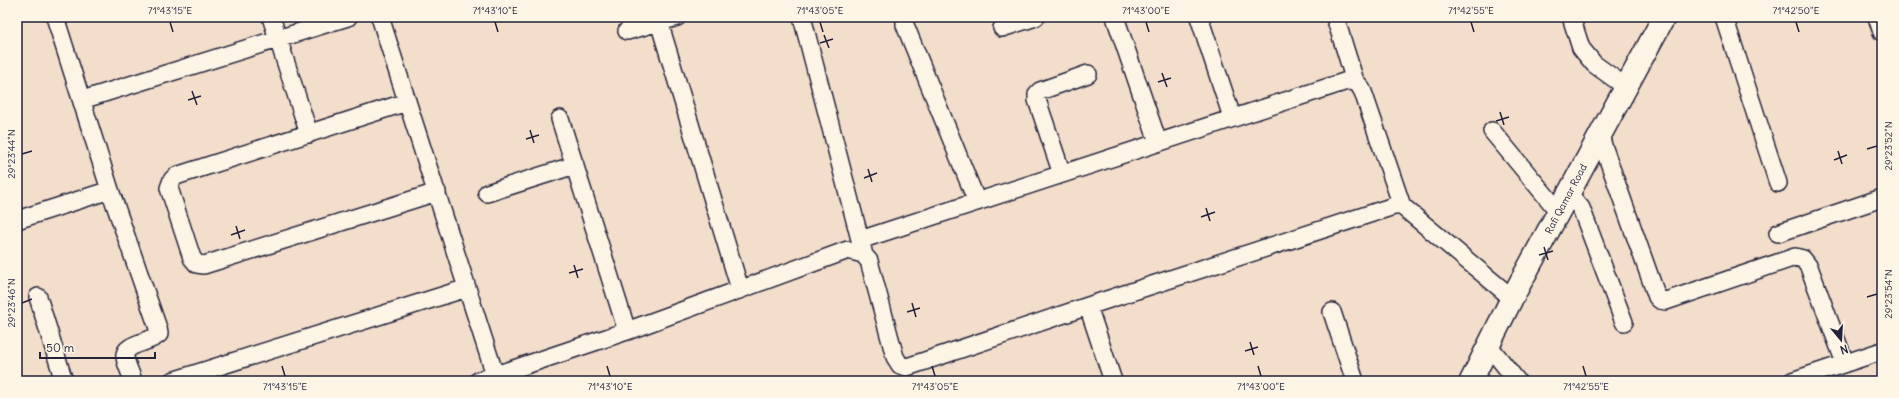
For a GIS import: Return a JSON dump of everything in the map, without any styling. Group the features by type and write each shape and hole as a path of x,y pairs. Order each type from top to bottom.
{"street":[{"path":"55,17 110,190 158,328 158,334 154,339 129,347 125,351 125,357 133,381"},
{"path":"271,17 309,134"},
{"path":"82,100 348,17"},
{"path":"380,17 495,375"},
{"path":"627,31 677,17"},
{"path":"802,17 862,247 873,271 895,357 900,365 907,368 1088,306 1394,206 1402,206"},
{"path":"905,17 905,25 977,202"},
{"path":"1002,28 1036,17"},
{"path":"1115,17 1158,142"},
{"path":"1199,17 1232,117"},
{"path":"1335,17 1355,81 1363,92 1402,206 1512,298"},
{"path":"1571,17 1581,48 1594,64 1626,87"},
{"name":"Rafi Qamar Road","path":"1470,381 1512,298 1664,17"},
{"path":"1724,17 1778,183"},
{"path":"1877,17 1882,32"},
{"path":"659,22 740,289"},
{"path":"1062,174 1036,100 1037,94 1040,91 1088,74"},
{"path":"478,381 627,331 838,252 862,247 977,202 1232,117 1340,83 1355,81"},
{"path":"407,102 176,176 172,180 169,188 192,258 197,264 204,265 437,192"},
{"path":"560,119 627,331"},
{"path":"1492,131 1564,203 1581,208 1624,322"},
{"path":"1600,137 1657,297 1660,300 1666,301 1795,257 1803,259 1809,267 1845,364"},
{"path":"487,193 575,165"},
{"path":"17,220 110,190"},
{"path":"1778,232 1882,198"},
{"path":"172,381 467,288"},
{"path":"38,297 64,381"},
{"path":"1088,306 1113,381"},
{"path":"1332,312 1355,381"},
{"path":"1489,346 1517,381"},
{"path":"1792,381 1882,351"}]}
